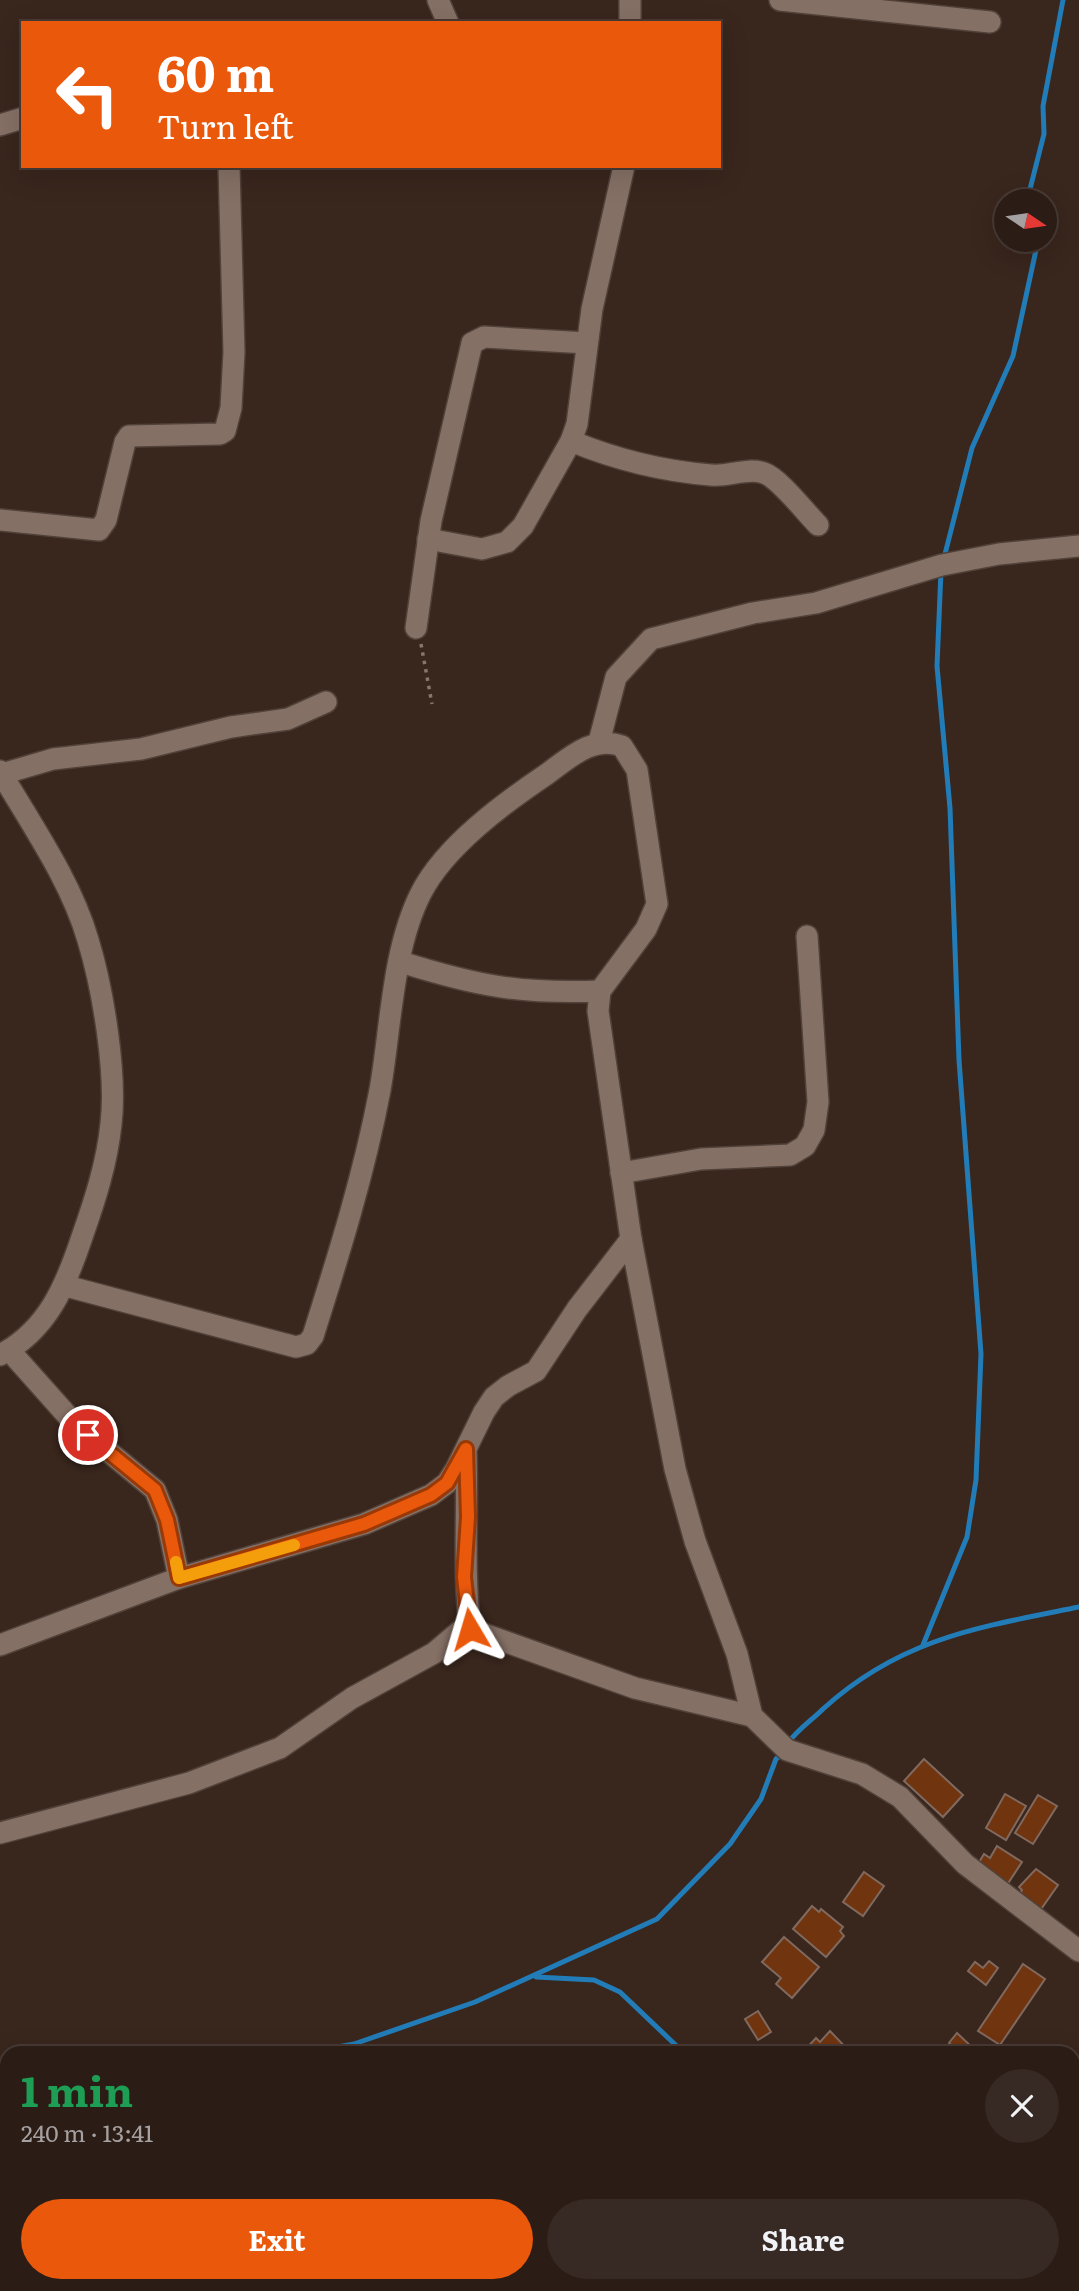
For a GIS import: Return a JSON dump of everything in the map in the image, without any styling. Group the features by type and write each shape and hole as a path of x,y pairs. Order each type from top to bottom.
{"street":[{"path":"438,0 447,21"},
{"path":"630,21 631,0"},
{"path":"780,0 990,22"},
{"path":"0,125 21,119"},
{"path":"0,520 99,530 106,520 125,442 129,436 220,434 225,431 231,408 233,352 229,168"},
{"path":"428,538 482,549 507,542 523,526 571,441 577,424 587,343 624,168"},
{"path":"416,628 428,538 472,343 484,337 587,343"},
{"path":"571,441 618,460 672,472 722,476 746,471 768,474 818,525"},
{"path":"599,743 616,677 651,639 753,613 816,603 942,565 999,554 1079,545"},
{"path":"179,1578 167,1520 155,1490 74,1423 5,1353 40,1323 66,1286 102,1178 112,1122 110,1067 88,939 64,884 1,773 54,759 141,750 231,727 288,719 327,702"},
{"path":"66,1286 296,1347 307,1344 313,1336 358,1192 378,1100 401,962 421,892 450,855 482,822 525,789 584,748 599,743 622,747 637,770 657,904 646,929 600,991 598,1011 631,1239 676,1469 695,1541 737,1654 752,1716"},
{"path":"621,1173 701,1160 790,1154 805,1146 814,1130 818,1102 807,936"},
{"path":"401,962 459,981 512,991 600,991"},
{"path":"0,1646 179,1578 364,1524 431,1495 447,1483 494,1397 508,1385 536,1371 577,1309 631,1239"},
{"path":"466,1449 468,1517 464,1577 470,1629"},
{"path":"0,1833 189,1783 280,1748 352,1698 434,1653 460,1631 470,1629 635,1688 752,1716 787,1750 862,1774 900,1797 965,1864 1079,1951"}],"path":[{"path":"416,628 432,704"}],"building":[{"path":"924,1759 963,1795 943,1817 904,1781"},
{"path":"1005,1794 1026,1806 1006,1840 986,1828"},
{"path":"1038,1795 1057,1806 1033,1844 1015,1833"},
{"path":"997,1846 1022,1862 1005,1888 978,1864 984,1854 990,1858"},
{"path":"1036,1869 1058,1885 1039,1912 1017,1897 1022,1890 1019,1887"},
{"path":"864,1872 884,1886 863,1916 843,1902"},
{"path":"812,1906 819,1912 821,1909 843,1927 840,1931 844,1936 826,1957 793,1929"},
{"path":"784,1937 819,1967 792,1998 776,1984 781,1978 762,1962"},
{"path":"989,1961 998,1968 986,1985 968,1971 975,1962 983,1968"},
{"path":"1023,1964 1045,1979 1000,2045 978,2031"},
{"path":"758,2011 771,2032 758,2040 745,2019"},
{"path":"830,2031 844,2046 809,2046 816,2038 820,2042"},
{"path":"957,2033 971,2046 952,2046 949,2043"}],"waterway":[{"path":"1030,189 1044,134 1043,106 1063,0"},
{"path":"944,558 972,448 1013,356 1036,252"},
{"path":"923,1645 967,1537 976,1480 981,1354 959,1060 950,808 937,666 941,571"},
{"path":"788,1743 852,1685 912,1651 975,1629 1079,1607"},
{"path":"343,2046 475,2002 657,1919 730,1844 761,1799 776,1759 782,1754"},
{"path":"536,1977 594,1980 620,1992 677,2046"}],"slow traffic":[{"path":"176,1562 179,1578 294,1545"}],"route":[{"path":"88,1435 155,1490 167,1520 179,1578 364,1524 431,1495 447,1483 466,1449 468,1517 464,1577 470,1629"}]}
